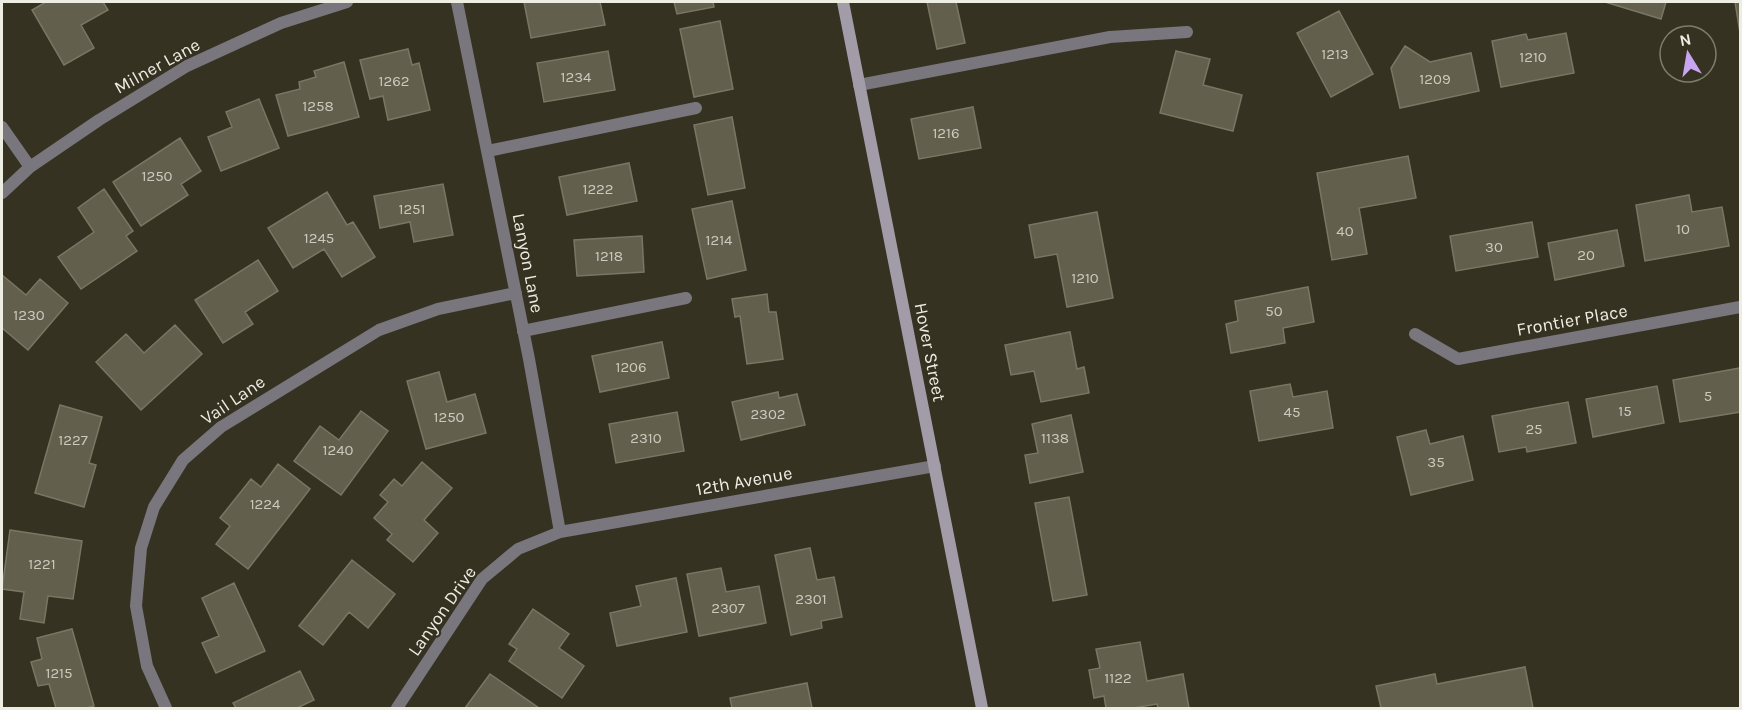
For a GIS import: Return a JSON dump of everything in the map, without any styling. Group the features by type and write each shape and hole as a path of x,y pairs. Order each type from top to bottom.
{"main road":[{"name":"Hover Street","path":"843,2 982,708"}],"street":[{"name":"Milner Lane","path":"2,193 30,167 99,120 187,66 281,23 347,2"},
{"name":"Lanyon Lane","path":"457,2 516,292 560,532"},
{"path":"859,84 1110,37 1187,32"},
{"path":"488,152 696,108"},
{"path":"2,127 30,167"},
{"name":"Vail Lane","path":"166,708 147,666 136,606 141,548 154,507 183,460 221,427 379,330 438,309 516,292"},
{"path":"523,331 686,298"},
{"name":"Frontier Place","path":"1415,334 1458,359 1740,307"},
{"name":"12th Avenue","path":"560,532 935,466"},
{"name":"Lanyon Drive","path":"397,708 482,579 518,549 560,532"}],"building":[{"path":"46,2 103,2 108,10 81,25 94,48 64,65 32,10"},
{"path":"524,2 600,2 605,25 531,38"},
{"path":"674,2 713,2 714,7 677,14"},
{"path":"927,2 956,2 965,43 937,49"},
{"path":"1605,2 1666,2 1661,19"},
{"path":"1735,2 1740,2 1740,33"},
{"path":"1339,11 1373,74 1331,97 1297,33"},
{"path":"720,21 733,89 694,97 680,29"},
{"path":"1566,33 1574,73 1501,87 1492,41 1526,34 1528,40"},
{"path":"1405,46 1430,62 1471,53 1479,91 1400,108 1391,68"},
{"path":"408,49 412,65 419,63 430,110 388,120 383,96 370,99 360,60"},
{"path":"608,51 615,90 544,102 537,63"},
{"path":"1176,51 1210,59 1203,85 1242,95 1233,131 1160,113"},
{"path":"344,62 359,117 288,136 276,95 300,89 299,82 316,77 314,71"},
{"path":"259,99 279,148 221,171 208,137 232,127 226,112"},
{"path":"973,107 981,148 919,159 911,119"},
{"path":"732,117 745,188 708,195 694,125"},
{"path":"180,138 201,171 181,184 188,195 141,226 113,182"},
{"path":"1408,156 1416,198 1359,208 1367,254 1332,260 1317,173"},
{"path":"629,163 637,201 567,215 559,177"},
{"path":"443,184 453,235 414,242 410,222 380,228 374,196"},
{"path":"104,189 133,231 126,236 137,251 81,289 58,257 94,232 78,208"},
{"path":"327,192 347,225 353,222 375,257 342,277 324,249 293,268 268,228"},
{"path":"1689,195 1692,212 1722,207 1729,246 1645,261 1636,205"},
{"path":"732,201 746,270 707,279 692,209"},
{"path":"1097,212 1113,298 1067,307 1057,254 1035,258 1029,225"},
{"path":"1532,222 1538,257 1456,271 1450,236"},
{"path":"1617,230 1624,266 1555,280 1548,243"},
{"path":"642,236 644,272 577,276 574,240"},
{"path":"258,260 278,291 245,312 253,324 223,343 195,300"},
{"path":"2,275 26,295 40,279 68,303 28,350 2,328"},
{"path":"1308,287 1314,322 1283,328 1285,343 1231,353 1226,324 1238,321 1235,301"},
{"path":"767,294 769,312 776,312 783,359 747,364 740,316 735,317 732,299"},
{"path":"175,325 202,354 141,410 96,362 126,334 144,353"},
{"path":"1070,332 1077,369 1084,367 1089,393 1041,402 1034,371 1011,375 1005,345"},
{"path":"662,342 669,378 600,392 592,356"},
{"path":"1740,368 1740,412 1680,422 1673,380"},
{"path":"439,372 447,402 475,394 486,433 426,449 407,381"},
{"path":"1290,384 1293,397 1327,391 1333,428 1259,441 1250,391"},
{"path":"1657,386 1664,423 1593,437 1586,399"},
{"path":"778,392 779,398 797,394 805,425 741,440 732,402"},
{"path":"1568,402 1576,443 1527,452 1526,447 1499,452 1492,416"},
{"path":"60,405 102,417 89,463 96,465 84,507 35,493"},
{"path":"361,411 388,431 341,495 294,461 320,426 339,440"},
{"path":"677,412 684,451 616,463 609,424"},
{"path":"1071,415 1083,472 1030,483 1025,455 1038,453 1032,424"},
{"path":"1426,430 1430,444 1463,436 1473,480 1411,495 1397,437"},
{"path":"422,462 452,488 424,520 438,533 413,562 387,540 392,534 374,518 388,502 380,495 394,479 402,486"},
{"path":"278,464 310,489 248,569 216,544 230,526 220,518 251,479 261,487"},
{"path":"1069,497 1087,595 1053,601 1035,503"},
{"path":"10,530 82,541 73,599 48,596 44,623 20,619 24,592 2,589"},
{"path":"810,548 817,580 834,577 842,617 821,621 822,628 791,635 775,555"},
{"path":"352,560 395,594 368,628 349,612 323,645 299,626"},
{"path":"721,568 726,592 759,586 766,623 699,636 687,574"},
{"path":"676,578 687,632 617,646 610,613 641,606 636,586"},
{"path":"234,583 265,651 216,673 202,643 219,636 202,598"},
{"path":"533,609 569,634 559,648 584,666 562,698 509,661 517,649 509,644"},
{"path":"72,629 94,706 56,708 49,684 38,686 31,662 42,659 37,638"},
{"path":"1140,642 1147,681 1183,674 1189,708 1158,708 1157,704 1133,708 1106,708 1104,696 1094,698 1089,670 1100,668 1096,649"},
{"path":"1525,667 1533,708 1381,708 1376,686 1435,674 1437,684"},
{"path":"300,671 314,700 297,708 236,708 233,703"},
{"path":"490,674 539,708 465,708"},
{"path":"807,683 812,708 732,708 730,698"}]}
